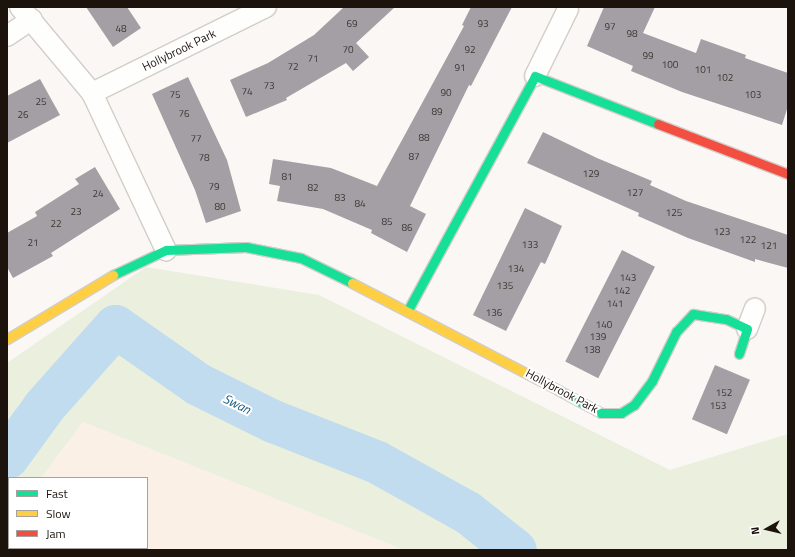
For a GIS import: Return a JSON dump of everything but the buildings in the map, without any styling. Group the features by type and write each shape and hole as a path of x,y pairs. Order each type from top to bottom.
{"street":[{"name":"Hollybrook Park","path":"92,93 266,7"},
{"path":"408,310 535,76 568,9"},
{"path":"7,36 26,13 92,93 166,250"},
{"path":"535,76 788,174"},
{"name":"Hollybrook Park","path":"7,339 121,270 166,250 246,247 301,258 408,310 601,413 621,413 634,405 652,382 676,332 693,314 726,319 747,329"},
{"path":"739,354 754,308"}],"shaded area":[{"path":"83,422 404,550 7,550 8,536 8,549 148,549 148,477 42,477"}],"green space":[{"path":"146,267 319,295 670,470 788,434 788,550 404,550 83,422 42,477 8,477 7,524 7,363"}],"waterway":[{"name":"Swan","path":"7,457 44,406 115,326 198,384 273,421 377,462 467,512 515,550"}],"traffic: fast":[{"path":"408,310 535,76 658,124"},
{"path":"113,275 166,250 246,247 301,258 352,283"},
{"path":"558,390 601,413 621,413 634,405 652,381 676,332 693,314 726,319 747,329 739,354"}],"traffic: slow":[{"path":"7,339 113,275"},
{"path":"352,283 558,390"}],"traffic: jam":[{"path":"658,124 788,174"}]}
